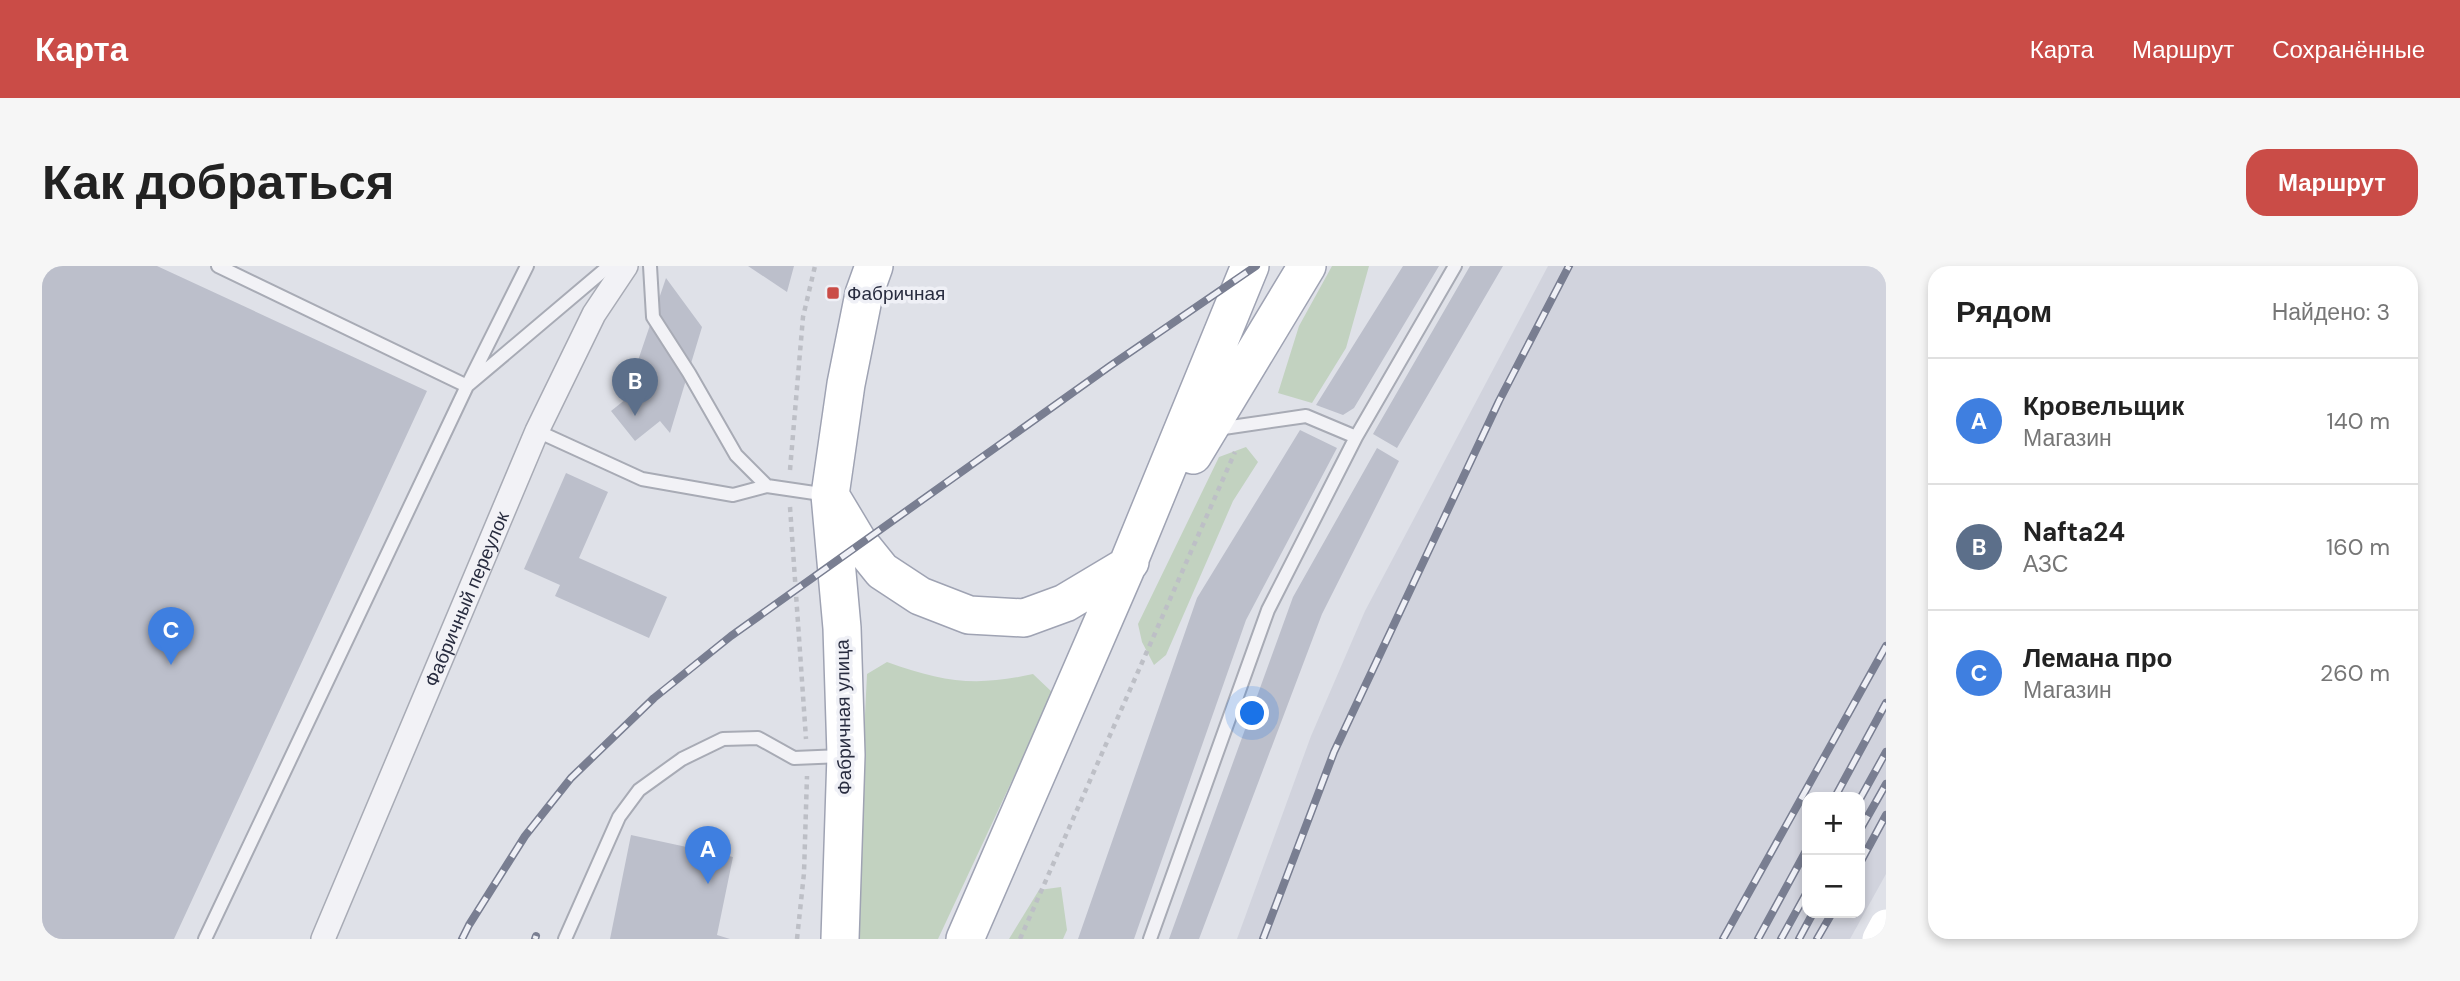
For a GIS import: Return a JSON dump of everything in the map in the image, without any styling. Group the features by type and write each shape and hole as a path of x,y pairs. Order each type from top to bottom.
{"main road":[{"name":"Фабричная улица","path":"840,939 846,755 842,628 830,495 846,384 864,294 874,266"},
{"path":"830,495 856,540 882,571 920,596 969,615 1024,618 1065,603 1127,566 1307,266"},
{"path":"965,939 1127,566 1225,327 1240,272"}],"street":[{"name":"Фабричный переулок","path":"323,939 537,431 594,314 626,266"},
{"path":"1879,939 1886,926"}],"lane":[{"path":"218,266 467,386"},
{"path":"205,939 467,386 527,266"},
{"path":"467,386 609,266"},
{"path":"650,266 653,317 736,454 767,486"},
{"path":"1150,939 1268,610 1356,437 1455,266"},
{"path":"1207,431 1306,416 1356,437"},
{"path":"537,431 642,479 733,495 767,486 830,495"},
{"path":"565,939 619,817 639,790 682,759 723,739 758,738 794,758 846,755"}],"path":[{"path":"792,531 789,489 803,317 815,266"},
{"path":"1020,939 1248,425"}],"shaded area":[{"path":"1548,266 1886,266 1886,874 1865,912 1865,792 1802,792 1802,918 1862,918 1850,939 1237,939 1311,736 1365,611"}],"green space":[{"path":"1332,266 1369,266 1346,348 1312,403 1278,393 1299,326"},
{"path":"1246,447 1258,462 1233,501 1166,655 1154,665 1142,642 1138,624 1219,457"},
{"path":"887,662 925,674 959,680 994,680 1033,674 1053,693 938,939 854,939 867,674"},
{"path":"1061,887 1067,930 1063,939 1009,939 1039,890"}],"building":[{"path":"42,266 157,266 427,391 174,939 42,939"},
{"path":"748,266 794,266 787,292"},
{"path":"1403,266 1439,266 1354,408 1343,415 1316,405"},
{"path":"1470,266 1503,266 1397,448 1373,434"},
{"path":"666,278 702,327 670,433 660,421 635,441 611,411 636,391 630,384"},
{"path":"1300,430 1337,448 1246,620 1134,939 1078,939 1197,598"},
{"path":"1377,448 1399,461 1322,614 1199,939 1169,939 1293,597"},
{"path":"566,473 608,492 579,558 667,597 649,638 555,596 560,585 524,569"},
{"path":"631,835 733,857 717,935 730,939 610,939"}],"railway":[{"path":"462,939 525,836 571,778 654,698 731,636 1110,366 1256,266"},
{"path":"1263,939 1334,752 1499,401 1569,266"},
{"path":"1723,939 1886,646"},
{"path":"1838,792 1886,703"},
{"path":"1864,792 1886,752"},
{"path":"1865,821 1886,784"},
{"path":"1864,855 1886,815"},
{"path":"1758,939 1804,855"},
{"path":"1781,939 1802,901"},
{"path":"1799,939 1810,918"},
{"path":"1817,939 1829,918"}],"place":[{"name":"Фабричная","path":"833,293"},
{"name":"Nafta24","path":"635,416"},
{"name":"Лемана про","path":"171,665"},
{"name":"Кровельщик","path":"708,884"}]}
